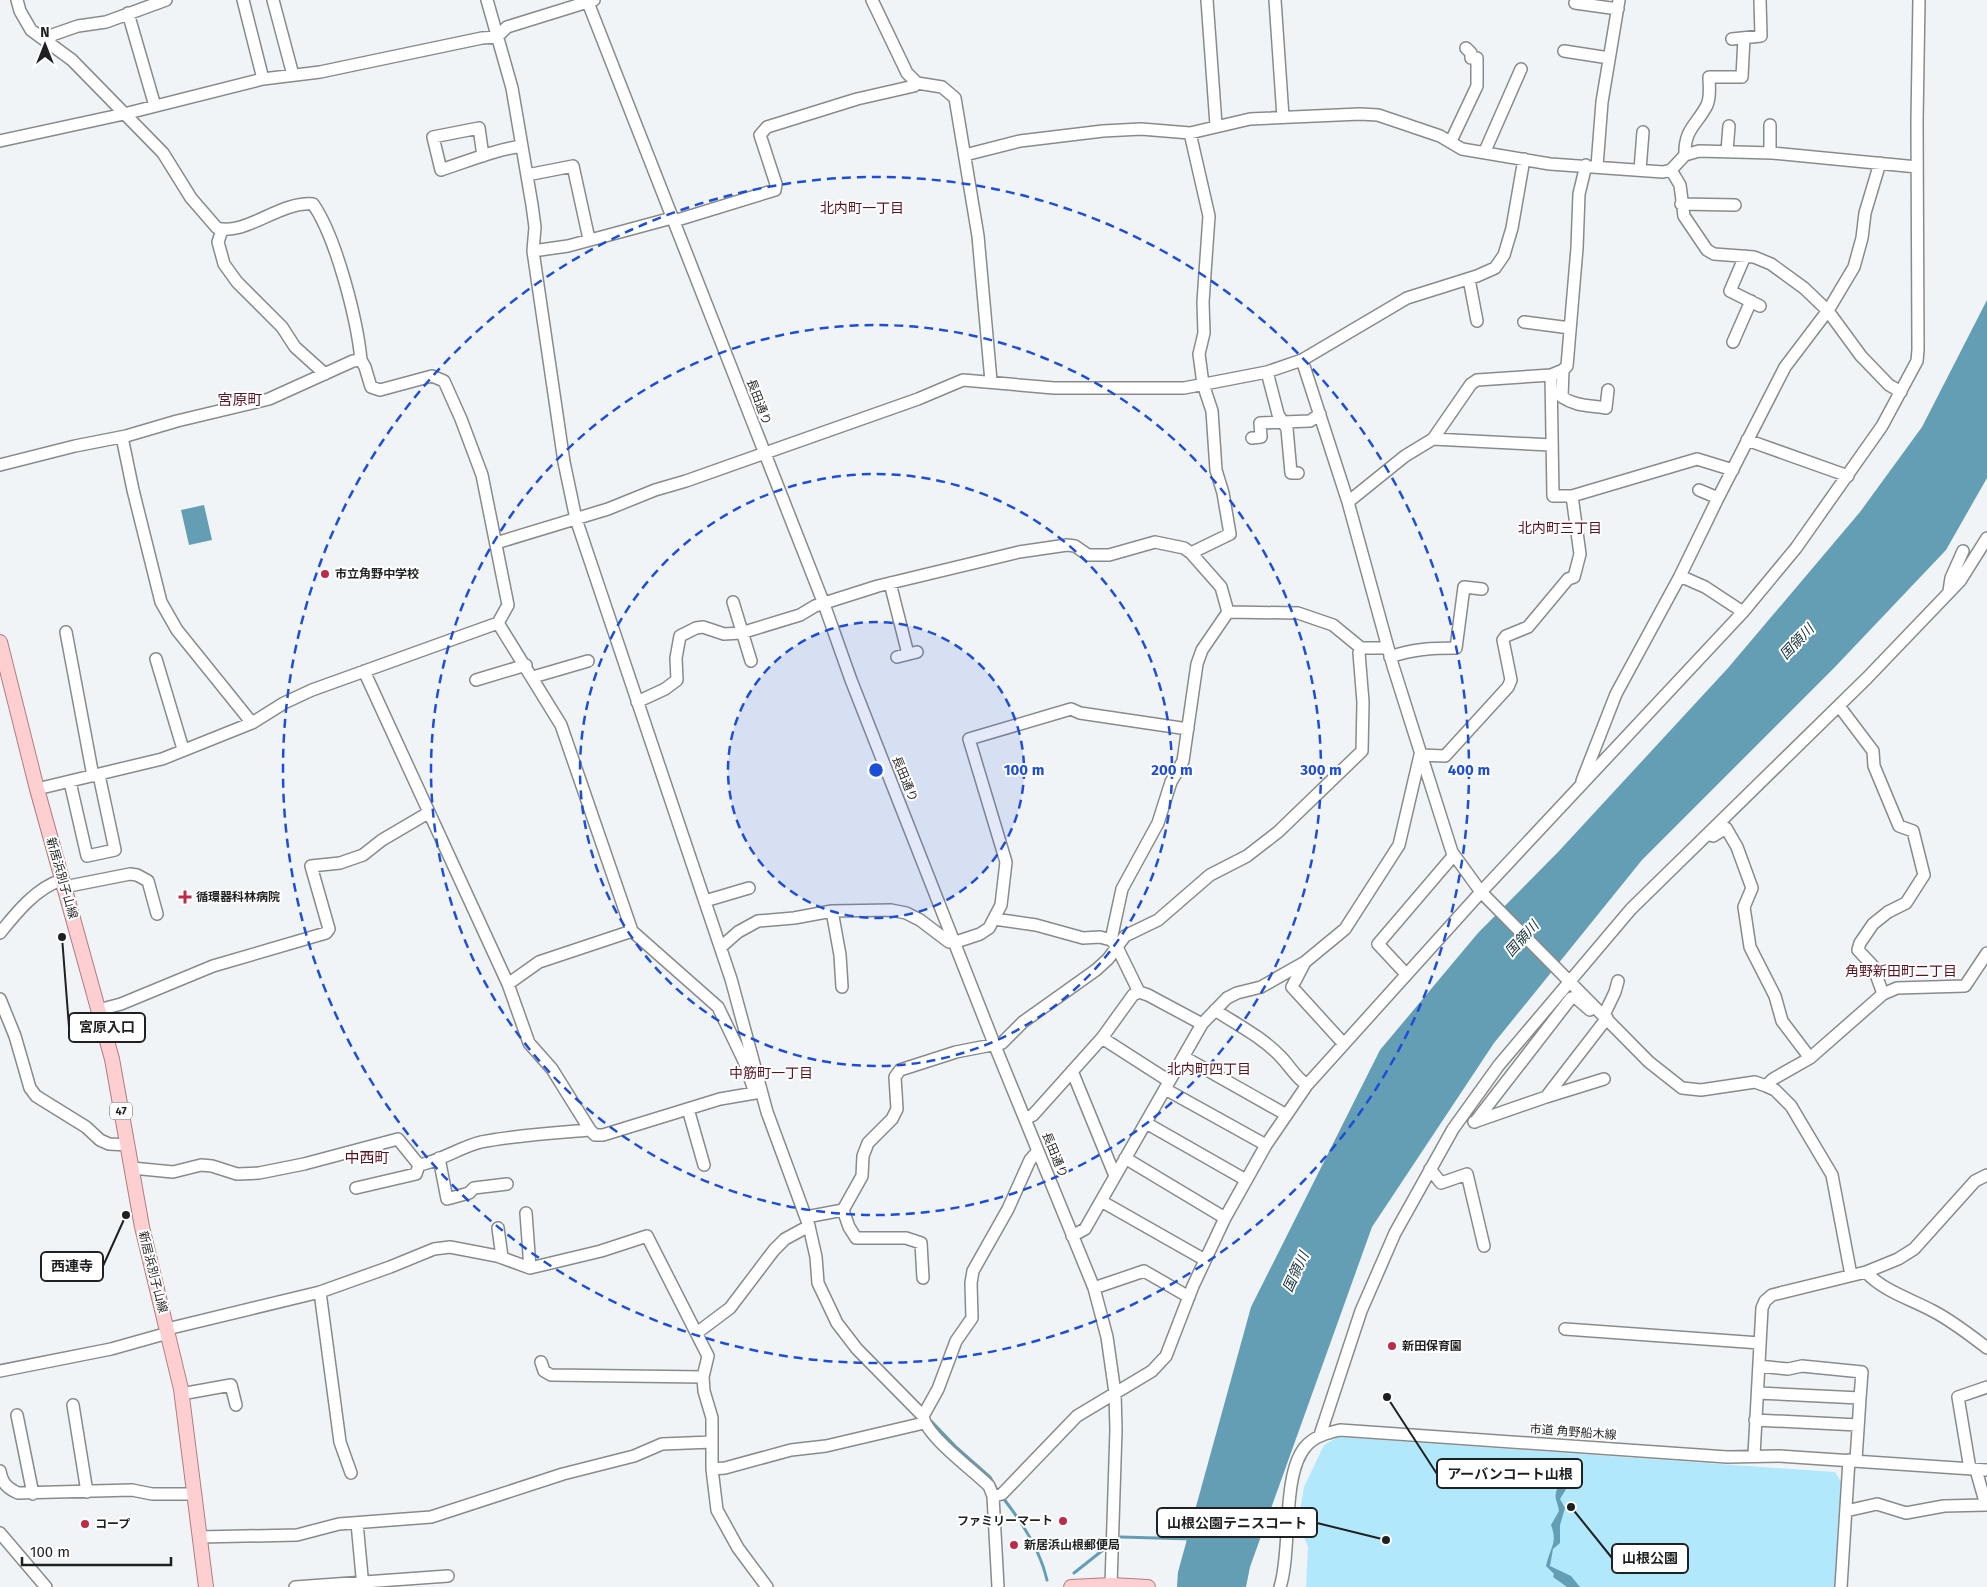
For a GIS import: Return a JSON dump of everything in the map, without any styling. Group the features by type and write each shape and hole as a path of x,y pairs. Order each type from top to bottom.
{"main road":[{"name":"新居浜別子山線","path":"0,642 37,789 112,1059 142,1227 168,1331 181,1394 206,1587"},
{"path":"1071,1587 1119,1585 1148,1587"}],"street":[{"path":"17,0 20,11 31,30 49,41 72,60 163,153 191,198 216,228 222,230 235,229 280,210 314,204 331,238 345,287 361,360 371,387 380,390 432,376 444,381 461,419 482,475 496,543 499,572 508,606 498,622 305,693 252,722 162,759 37,789"},
{"path":"49,41 52,35 78,26 106,22 166,0"},
{"path":"243,0 263,79"},
{"path":"273,0 293,75"},
{"path":"487,0 512,88 527,175 535,227 534,251 564,462 576,520 721,947 756,1065 758,1093"},
{"path":"872,0 907,73 917,82 942,87 955,98 978,236 991,382"},
{"path":"1207,0 1216,125"},
{"path":"1274,0 1283,117"},
{"path":"1685,155 1688,130 1707,104 1709,77 1742,77 1738,38 1761,36 1760,0"},
{"path":"993,1496 1002,1494 1077,1416 1152,1371 1166,1356 1189,1297 1225,1218 1285,1114 1307,1085 1406,974 1484,894 1582,785 1743,612 1796,548 1882,426 1917,361 1918,350 1919,0"},
{"path":"0,140 124,114 263,79 376,61 482,38 497,37 507,27 590,1"},
{"name":"長田通り","path":"590,1 824,604 851,680 956,942 995,1046 1094,1288 1106,1337 1115,1394 1119,1585"},
{"path":"1348,502 1405,456 1432,439 1471,384 1477,380 1551,375 1563,370 1567,366 1577,248 1579,194 1591,166 1619,5 1574,3"},
{"path":"128,13 155,106"},
{"path":"1451,141 1478,86 1477,58 1471,58 1471,53 1466,48"},
{"path":"1564,51 1610,58"},
{"path":"1485,151 1521,69"},
{"path":"534,251 568,246 775,190 776,184 760,135 767,127 857,100 914,86 917,82"},
{"path":"965,155 1020,141 1103,131 1141,129 1190,133 1250,118 1378,115 1451,141 1462,149 1485,151 1550,164 1664,172 1671,170 1685,155 1699,151 1728,151 1770,153 1918,167"},
{"path":"1728,151 1729,126"},
{"path":"1770,126 1770,153"},
{"path":"483,156 479,128 433,137 442,170 483,156 501,149 522,146"},
{"path":"1640,170 1643,132"},
{"path":"1190,133 1208,216 1203,302 1204,333 1199,354 1203,384 1212,411 1216,470 1223,493 1230,534 1191,553"},
{"path":"496,543 576,520 655,490 686,482 918,399 963,380 1054,388 1184,388 1267,372 1302,360 1407,298 1472,278 1495,268 1504,255 1512,228 1524,160"},
{"path":"1582,785 1616,694 1680,576 1785,367 1828,311 1854,266 1862,238 1865,213 1880,163"},
{"path":"527,175 573,166 589,239"},
{"path":"1671,170 1680,185 1684,216 1707,250 1714,254 1754,256 1772,264 1804,288 1828,311 1861,356 1889,385 1901,392"},
{"path":"1681,204 1735,205"},
{"path":"222,230 218,242 224,264 237,282 282,327 295,347 325,374"},
{"path":"1733,342 1756,303 1730,291 1745,256"},
{"path":"1472,278 1481,320"},
{"path":"1524,322 1570,328"},
{"path":"0,465 76,446 122,437 269,399 353,361 361,360"},
{"path":"1302,360 1348,502 1389,652 1420,755 1454,855 1484,894 1568,977 1605,1018 1649,1062 1682,1088 1701,1090 1755,1082 1775,1090 1791,1106 1832,1175 1851,1274"},
{"path":"1563,370 1562,397 1577,406 1585,402 1606,408 1608,390"},
{"path":"1267,372 1278,414 1287,429 1291,473 1298,473"},
{"path":"1551,375 1553,496 1572,496 1697,459 1733,470"},
{"path":"1252,438 1262,437 1260,423 1310,421 1320,414"},
{"path":"122,437 161,602 177,630 252,722"},
{"path":"1432,439 1551,445"},
{"path":"1747,440 1848,476"},
{"path":"1699,490 1718,498"},
{"path":"1420,755 1445,756 1508,686 1511,680 1503,640 1506,636 1528,628 1568,579 1574,576 1580,554 1572,496"},
{"path":"1280,1587 1292,1485 1298,1460 1305,1447 1320,1435 1361,1311 1394,1233 1454,1129 1499,1065 1568,977 1631,909 1839,706 1960,581 1987,538"},
{"path":"637,702 666,689 676,680 677,651 682,633 703,628 724,634 741,633 800,615 824,604 890,583 1019,552 1066,545 1075,546 1088,555 1109,555 1155,542 1184,548 1191,553 1221,587 1228,612"},
{"path":"1949,591 1963,551"},
{"path":"1680,576 1705,587 1743,612"},
{"path":"890,583 894,622 907,654"},
{"path":"1228,612 1298,612 1333,625 1361,648 1389,652 1406,652 1430,648 1456,648 1464,587 1482,589"},
{"path":"733,602 741,633 751,660"},
{"path":"698,1332 730,1308 774,1250 785,1239 807,1222 843,1210 862,1176 863,1156 868,1143 892,1119 896,1109 895,1077 900,1070 956,1052 995,1046 1002,1043 1023,1022 1096,970 1108,959 1114,942 1122,889 1158,823 1171,782 1183,761 1197,664 1202,650 1228,612"},
{"path":"498,622 561,725 632,930 718,1007 758,1093 807,1222 816,1257 818,1283 837,1323 857,1349 924,1419 932,1434 989,1486 993,1496 998,1587"},
{"path":"66,632 114,850 87,856 70,782"},
{"path":"1114,942 1158,920 1210,876 1247,856 1278,832 1362,751 1363,702 1359,654 1361,648"},
{"path":"156,659 183,749"},
{"path":"533,677 588,660"},
{"path":"476,680 526,665"},
{"path":"364,671 428,814 508,984 528,1043 552,1069 590,1130 595,1135 603,1135 720,1099 758,1093"},
{"path":"1839,706 1873,751 1874,766 1899,826 1913,831 1924,875 1906,903 1888,912 1873,924 1860,943 1858,950 1873,966 1882,994"},
{"path":"721,947 738,932 758,921 794,918 832,911 891,910 906,913 920,920 948,942 956,942 980,934 994,919 1004,892 1006,862 969,739 1071,709 1080,713 1188,729"},
{"path":"1072,1236 1085,1229 1202,1024 1232,996 1261,988 1305,962 1345,929 1399,845 1420,755"},
{"path":"98,1010 121,1004 213,966 326,932 329,929 310,866 340,863 363,855 382,840 428,814"},
{"path":"1700,842 1726,828 1737,847 1752,888 1744,907 1750,947 1775,996 1782,1021 1810,1058"},
{"path":"1406,974 1378,944 1454,855"},
{"path":"0,933 22,907 54,882 63,883 130,874 137,875 148,880 157,914"},
{"path":"705,902 749,888"},
{"path":"832,911 840,955 842,988"},
{"path":"994,919 1036,925 1083,938 1100,937 1114,942 1139,992 1202,1024"},
{"path":"508,984 540,962 632,930"},
{"path":"1766,1086 1773,1079 1810,1058 1882,994 1897,988 1965,986 1987,953"},
{"path":"1305,962 1292,988 1343,1043"},
{"path":"1546,1097 1605,1018 1618,980"},
{"path":"1025,1119 1033,1115 1102,1038 1133,995 1139,992"},
{"path":"1475,1122 1571,998 1575,997 1605,1018"},
{"path":"0,999 15,1036 27,1080 36,1096 86,1127 100,1140 110,1144 128,1146"},
{"path":"1215,1010 1268,1045 1280,1056 1298,1079 1307,1085"},
{"path":"1102,1038 1167,1085 1266,1145"},
{"path":"1184,1056 1285,1114"},
{"path":"1072,1071 1115,1176"},
{"path":"1454,1129 1604,1079"},
{"path":"688,1109 704,1165"},
{"path":"1146,1123 1246,1180"},
{"path":"419,1164 481,1142 539,1134 590,1130"},
{"path":"132,1168 173,1172 201,1165 212,1166 237,1174 259,1173 304,1164 398,1139 419,1164"},
{"path":"712,1469 725,1468 791,1450 826,1446 924,1419 938,1389 956,1341 972,1318 971,1283 973,1271 1008,1209 1030,1160 1038,1151"},
{"path":"439,1158 448,1199 469,1193 474,1188 507,1184"},
{"path":"1125,1158 1225,1218"},
{"path":"356,1188 416,1174 419,1164"},
{"path":"1430,1169 1441,1183 1467,1174 1484,1246"},
{"path":"1754,1455 1762,1308 1765,1301 1772,1295 1851,1274 1866,1272 1898,1259 1914,1249 1975,1182 1987,1175"},
{"path":"1101,1201 1205,1260"},
{"path":"843,1210 849,1227 856,1238 906,1238 921,1243 923,1278"},
{"path":"526,1213 530,1268"},
{"path":"498,1228 502,1257"},
{"path":"0,1371 111,1349 168,1331 320,1292 434,1249 450,1247 502,1257 530,1268 601,1251 647,1236 698,1332 708,1356 703,1377 704,1391 712,1418 712,1469 717,1510 738,1548 766,1587"},
{"path":"1094,1288 1144,1271 1189,1297"},
{"path":"1866,1272 1871,1278 1908,1300 1960,1327 1987,1348"},
{"path":"320,1292 340,1442 351,1472"},
{"path":"1565,1329 1760,1343"},
{"path":"541,1362 544,1371 551,1375 703,1377"},
{"path":"1759,1366 1788,1369 1802,1366 1862,1372 1858,1425 1846,1510 1841,1587"},
{"path":"181,1394 231,1384 236,1405"},
{"path":"1846,1510 1877,1504 1906,1513 1944,1506 1986,1506 1958,1397 1987,1387"},
{"path":"1758,1393 1860,1398"},
{"path":"73,1405 87,1492"},
{"path":"18,1415 33,1494"},
{"path":"1755,1420 1858,1425"},
{"name":"市道 角野船木線","path":"1320,1435 1340,1430 1727,1457 1754,1455 1852,1460 1978,1470"},
{"path":"199,1537 297,1535 340,1524 431,1517 563,1474 634,1456 662,1444 712,1442"},
{"path":"0,1471 2,1480 8,1489 18,1493 132,1490 152,1494 194,1494"},
{"path":"357,1523 362,1584"},
{"path":"0,1533 46,1587"},
{"path":"295,1587 362,1584 448,1576"}],"shaded area":[{"path":"1338,1437 1835,1472 1842,1483 1835,1587 1306,1587 1308,1547 1298,1522 1304,1487 1324,1445"}],"water":[{"name":"国領川","path":"1987,300 1987,478 1946,550 1834,668 1642,860 1494,1043 1372,1227 1250,1567 1246,1587 1177,1587 1178,1572 1251,1307 1380,1050 1478,933 1559,851 1728,668 1860,512 1922,427"},
{"path":"204,505 212,540 189,545 181,510"},
{"path":"1565,1484 1568,1486 1560,1499 1565,1508 1560,1525 1560,1543 1553,1549 1550,1566 1571,1576 1580,1587 1567,1587 1553,1577 1554,1574 1546,1566 1554,1541 1551,1525 1559,1511 1556,1497 1558,1486"}],"waterway":[{"path":"931,1421 955,1446 990,1477 996,1488"},
{"path":"1003,1498 1030,1536 1040,1557 1047,1580"},
{"path":"1121,1537 1191,1539"},
{"path":"1074,1573 1103,1550"}],"place":[{"name":"市立角野中学校","path":"325,574"},
{"name":"循環器科林病院","path":"185,897"},
{"name":"宮原入口","path":"62,937"},
{"name":"西連寺","path":"126,1215"},
{"name":"新田保育園","path":"1392,1346"},
{"name":"アーバンコート山根","path":"1387,1397"},
{"name":"山根公園","path":"1571,1507"},
{"name":"ファミリーマート","path":"1063,1521"},
{"name":"コープ","path":"85,1524"},
{"name":"山根公園テニスコート","path":"1386,1540"},
{"name":"新居浜山根郵便局","path":"1014,1545"}],"district":[{"name":"北内町一丁目","path":"862,208"},
{"name":"宮原町","path":"240,400"},
{"name":"北内町三丁目","path":"1560,528"},
{"name":"角野新田町二丁目","path":"1901,971"},
{"name":"北内町四丁目","path":"1209,1069"},
{"name":"中筋町一丁目","path":"771,1073"},
{"name":"中西町","path":"367,1158"}]}
